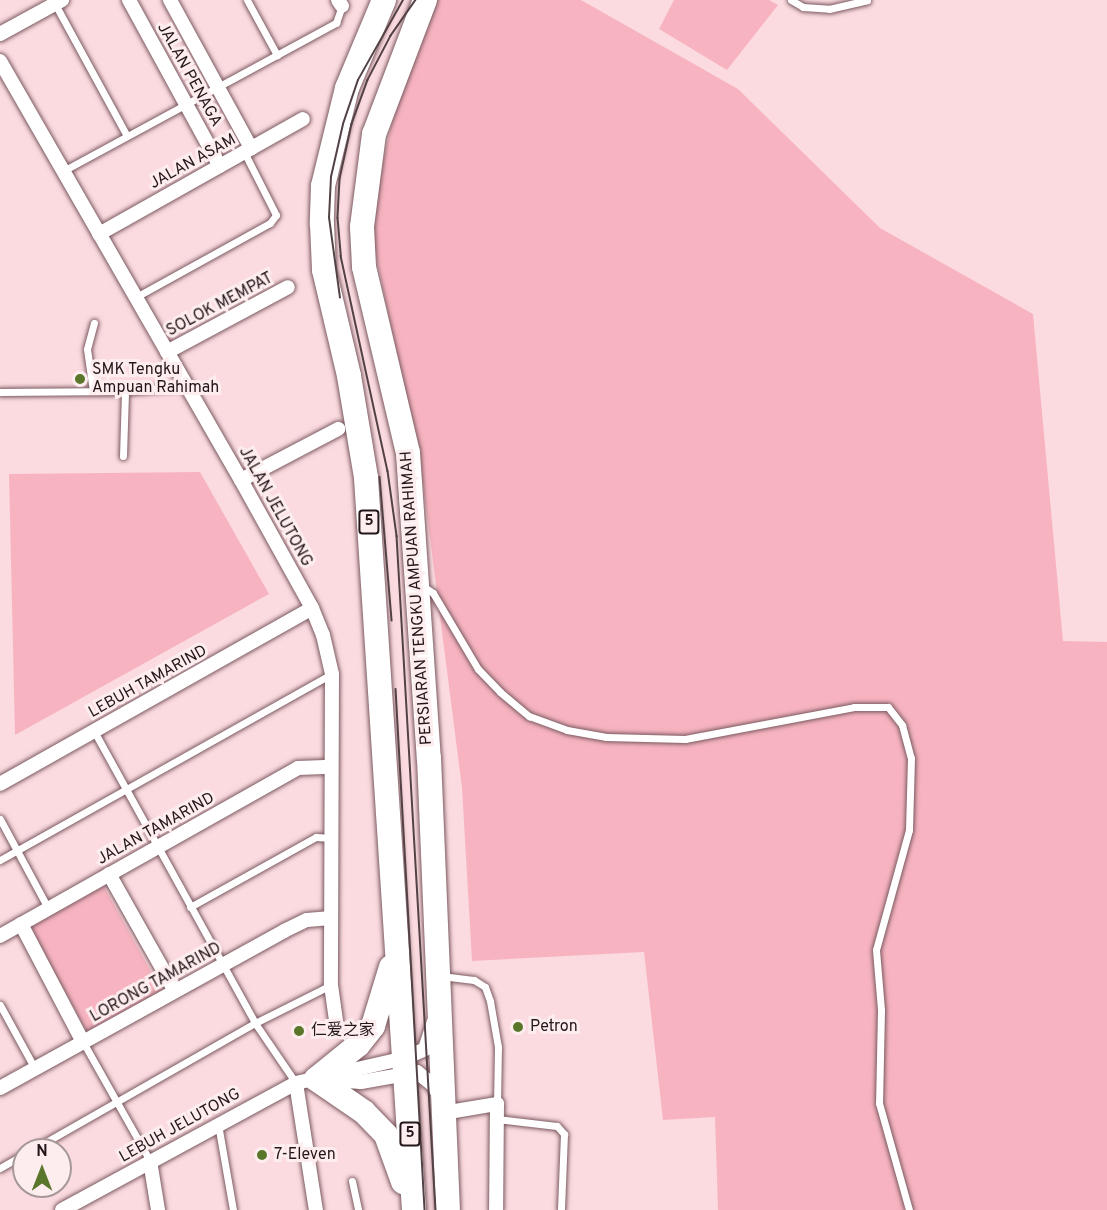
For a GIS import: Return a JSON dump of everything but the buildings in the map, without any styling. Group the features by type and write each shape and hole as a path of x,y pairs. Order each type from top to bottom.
{"highway":[{"name":"5","path":"384,0 344,99 323,186 322,224 324,270 349,376 366,478 414,1210"},
{"name":"PERSIARAN TENGKU AMPUAN RAHIMAH","path":"425,0 374,134 362,227 363,267 408,453 429,758 448,1210"},
{"path":"396,947 373,1026 358,1045 306,1081 364,1112 386,1135 394,1150 408,1210"}],"street":[{"name":"JALAN PENAGA","path":"129,0 220,166"},
{"path":"170,0 218,87 248,150"},
{"path":"0,34 59,2"},
{"name":"JALAN JELUTONG","path":"0,61 312,608 332,674 331,986 336,1022"},
{"name":"JALAN ASAM","path":"99,234 303,119"},
{"name":"SOLOK MEMPAT","path":"167,352 288,287"},
{"path":"241,480 338,429"},
{"name":"LEBUH TAMARIND","path":"0,784 312,608"},
{"name":"JALAN TAMARIND","path":"0,936 298,768 332,767"},
{"path":"109,874 175,991"},
{"name":"LORONG TAMARIND","path":"0,1088 307,920 331,918"},
{"path":"21,924 83,1042"},
{"path":"439,1004 424,1049 406,1066 424,1076 442,1107 497,1104 496,1210"},
{"name":"LEBUH JELUTONG","path":"68,1208 218,1122 306,1081 406,1066"},
{"path":"306,1081 316,1210"},
{"path":"150,1161 158,1210"}],"lane":[{"path":"247,0 277,55"},
{"path":"791,0 803,7 829,9 867,0"},
{"path":"59,2 127,136"},
{"path":"63,171 336,23 340,3"},
{"path":"136,297 270,223 276,215 248,150"},
{"path":"93,391 87,349 94,323"},
{"path":"0,392 125,391 187,386"},
{"path":"123,456 125,391"},
{"path":"415,579 433,593 478,669 500,692 530,716 567,729 606,736 685,739 854,707 888,707 902,725 911,758 909,830 876,950 881,1010 879,1103 909,1210"},
{"path":"0,860 332,674"},
{"path":"94,731 255,1023 306,1081"},
{"path":"0,819 48,908"},
{"path":"190,907 316,837 332,838"},
{"path":"439,975 474,980 484,987 498,1047 497,1104"},
{"path":"54,1138 255,1023 331,986"},
{"path":"0,1005 3,1017 35,1069"},
{"path":"83,1042 150,1161"},
{"path":"497,1119 557,1126 564,1134 561,1210"},
{"path":"218,1122 233,1210"},
{"path":"352,1181 358,1210"}],"shaded area":[{"path":"436,0 581,0 738,89 880,228 1033,314 1063,641 1107,642 1107,1210 718,1210 715,1117 663,1120 644,952 472,961 462,788 421,468 373,241 378,183 398,96"},
{"path":"674,0 769,0 778,5 727,70 659,29"},
{"path":"200,472 269,594 15,735 9,474"},
{"path":"103,885 162,991 87,1032 29,926"}],"tram line":[{"path":"340,298 329,218 331,177 343,124 358,80 403,0"},
{"path":"416,0 391,36 368,80 352,124 340,179 338,218 341,256 388,471 397,536 436,1210"},
{"path":"380,477 392,620"},
{"path":"396,689 425,1210"}],"place":[{"name":"SMK Tengku Ampuan Rahimah","path":"80,379"},
{"name":"Petron","path":"518,1027"},
{"name":"仁爱之家","path":"299,1031"},
{"name":"7-Eleven","path":"262,1155"}]}
